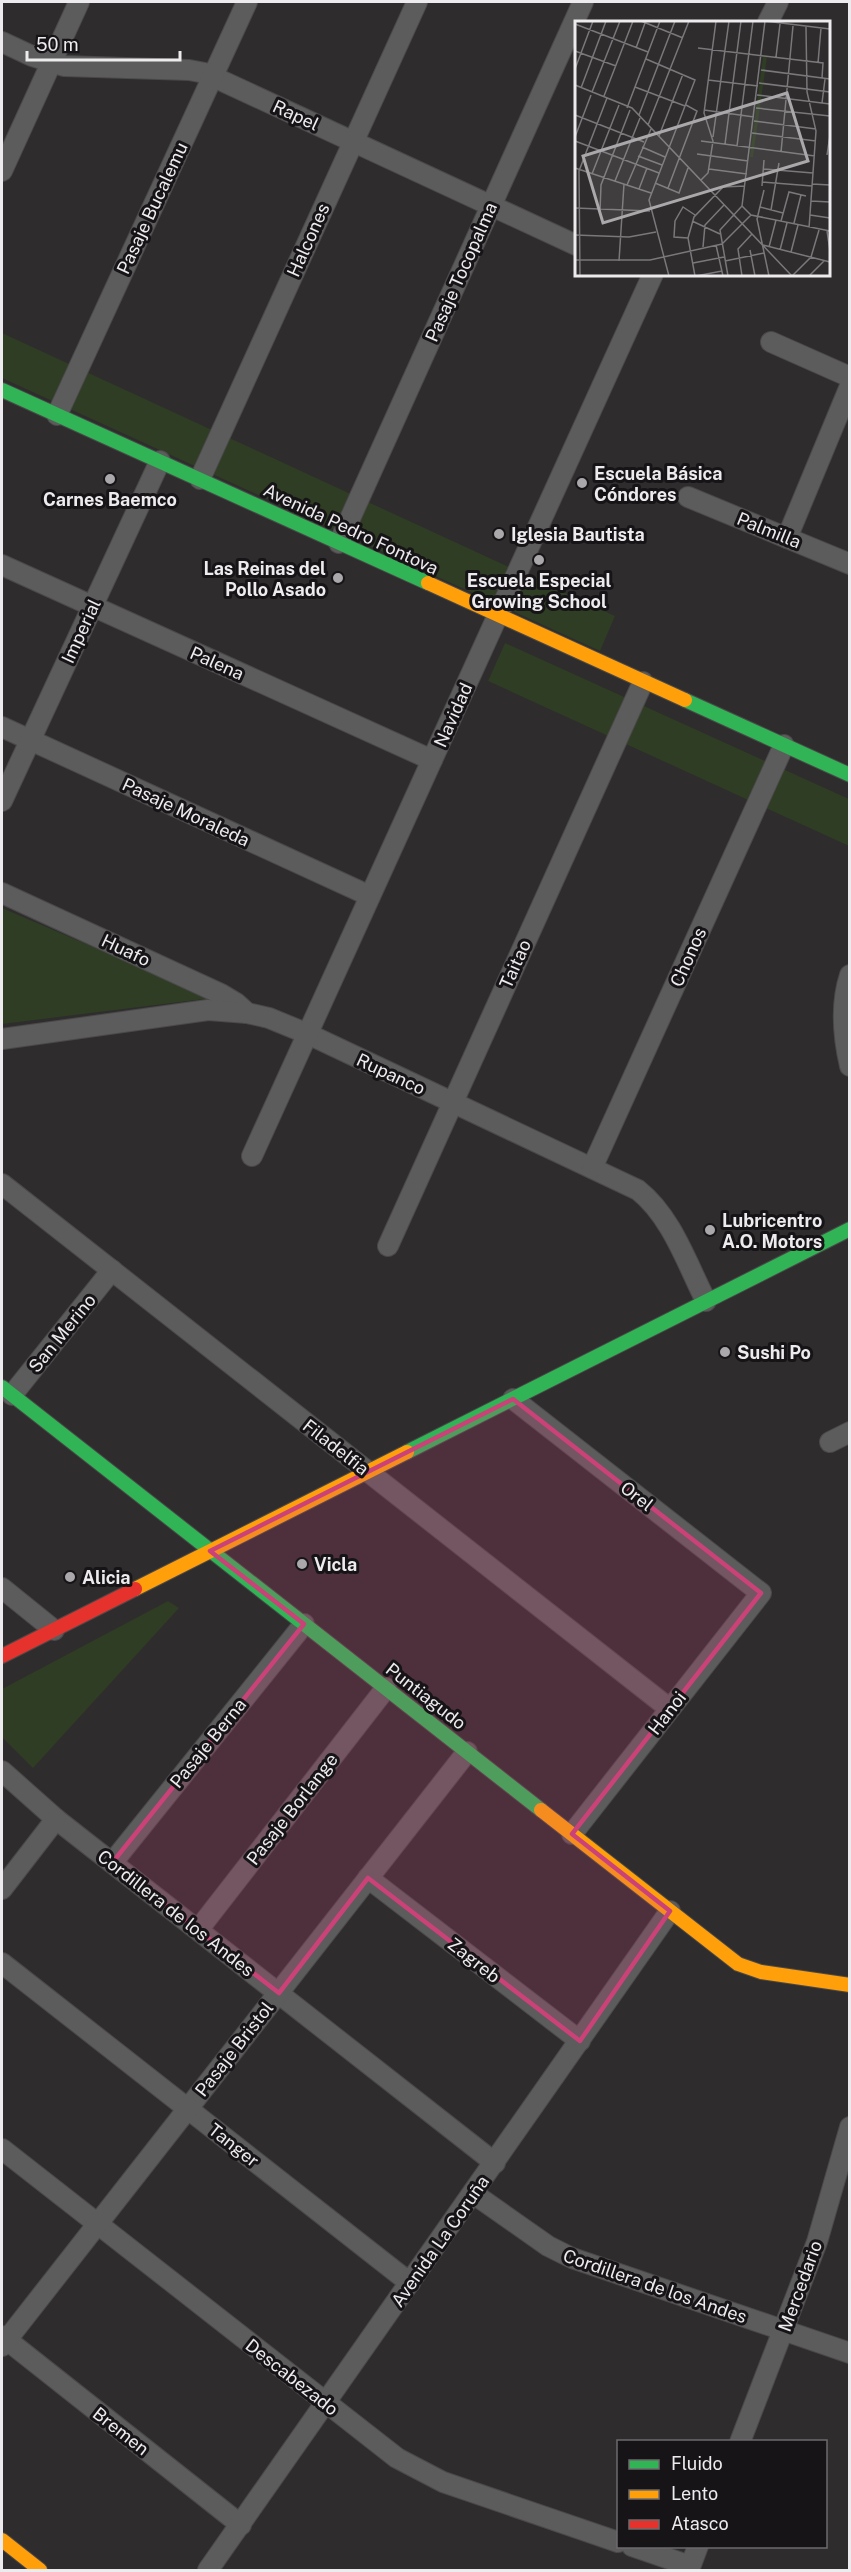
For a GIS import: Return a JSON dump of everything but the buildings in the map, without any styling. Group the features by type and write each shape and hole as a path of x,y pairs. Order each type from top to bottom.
{"main road":[{"name":"Avenida Pedro Fontova","path":"2,390 849,776"},
{"path":"2,1656 849,1229"},
{"name":"Puntiagudo","path":"7,1391 670,1911 745,1967 760,1972 849,1985"},
{"path":"2,2540 40,2571"}],"street":[{"path":"2,171 79,2"},
{"name":"Pasaje Bucalemu","path":"57,415 247,2"},
{"name":"Halcones","path":"200,480 417,2"},
{"name":"Pasaje Tocopalma","path":"339,543 583,2"},
{"path":"768,21 778,2"},
{"name":"Rapel","path":"2,42 51,63 79,68 189,70 213,76 575,245"},
{"name":"Navidad","path":"252,1156 498,616 648,276"},
{"path":"771,342 849,377"},
{"path":"787,538 849,386"},
{"name":"Imperial","path":"2,801 160,461"},
{"name":"Palmilla","path":"688,497 849,564"},
{"name":"Palena","path":"2,565 432,760"},
{"name":"Taitao","path":"387,1246 643,682"},
{"name":"Pasaje Moraleda","path":"2,727 370,896"},
{"name":"Chonos","path":"592,1168 784,746"},
{"name":"Huafo","path":"2,893 229,998 247,1013"},
{"path":"849,975 843,1008 844,1037 849,1066"},
{"name":"Rupanco","path":"2,1039 188,1012 227,1010 269,1018 308,1034 638,1190 658,1209 706,1301"},
{"name":"Filadelfia","path":"2,1184 670,1709"},
{"name":"San Merino","path":"7,1391 112,1270"},
{"name":"Orel","path":"513,1399 761,1593"},
{"path":"830,1442 849,1432"},
{"path":"2,1588 54,1630"},
{"name":"Hanoi","path":"572,1834 761,1593"},
{"name":"Pasaje Berna","path":"112,1863 304,1624"},
{"name":"Pasaje Borlange","path":"198,1930 386,1688"},
{"name":"Pasaje Bristol","path":"3,2341 468,1752"},
{"name":"Cordillera de los Andes","path":"2,1771 112,1863 495,2163"},
{"path":"2,1889 57,1819"},
{"name":"Zagreb","path":"368,1878 580,2041"},
{"name":"Avenida La Coruña","path":"208,2571 670,1911"},
{"name":"Tanger","path":"2,1963 410,2283"},
{"name":"Mercedario","path":"741,2440 817,2242 849,2127"},
{"name":"Descabezado","path":"2,2149 397,2458 428,2476 617,2542"},
{"name":"Cordillera de los Andes","path":"474,2194 536,2238 566,2256 849,2353"},
{"name":"Bremen","path":"3,2341 241,2525"},
{"path":"635,2548 690,2569 698,2548"}],"highlighted area":[{"path":"513,1399 761,1593 572,1834 670,1911 580,2041 368,1878 279,1993 112,1863 304,1624 210,1551"}],"green space":[{"path":"2,333 615,616 600,651 2,378"},
{"path":"505,643 849,799 849,846 488,681"},
{"path":"2,908 212,998 2,1024"},
{"path":"168,1601 179,1608 33,1768 2,1737 2,1689"}],"traffic: fast":[{"path":"2,390 428,583"},
{"path":"685,700 850,775"},
{"path":"407,1452 850,1229"},
{"path":"2,1387 541,1810"}],"traffic: slow":[{"path":"428,583 685,700"},
{"path":"135,1589 407,1452"},
{"path":"541,1810 738,1964 761,1972 850,1985"},
{"path":"2,2540 40,2570"}],"traffic: jam":[{"path":"2,1656 135,1589"}],"place":[{"name":"Carnes Baemco","path":"110,479"},
{"name":"Escuela Básica Cóndores","path":"582,483"},
{"name":"Iglesia Bautista","path":"499,534"},
{"name":"Escuela Especial Growing School","path":"539,560"},
{"name":"Las Reinas del Pollo Asado","path":"338,578"},
{"name":"Lubricentro A.O. Motors","path":"710,1230"},
{"name":"Sushi Po","path":"725,1352"},
{"name":"Vicla","path":"302,1564"},
{"name":"Alicia","path":"70,1577"}]}
